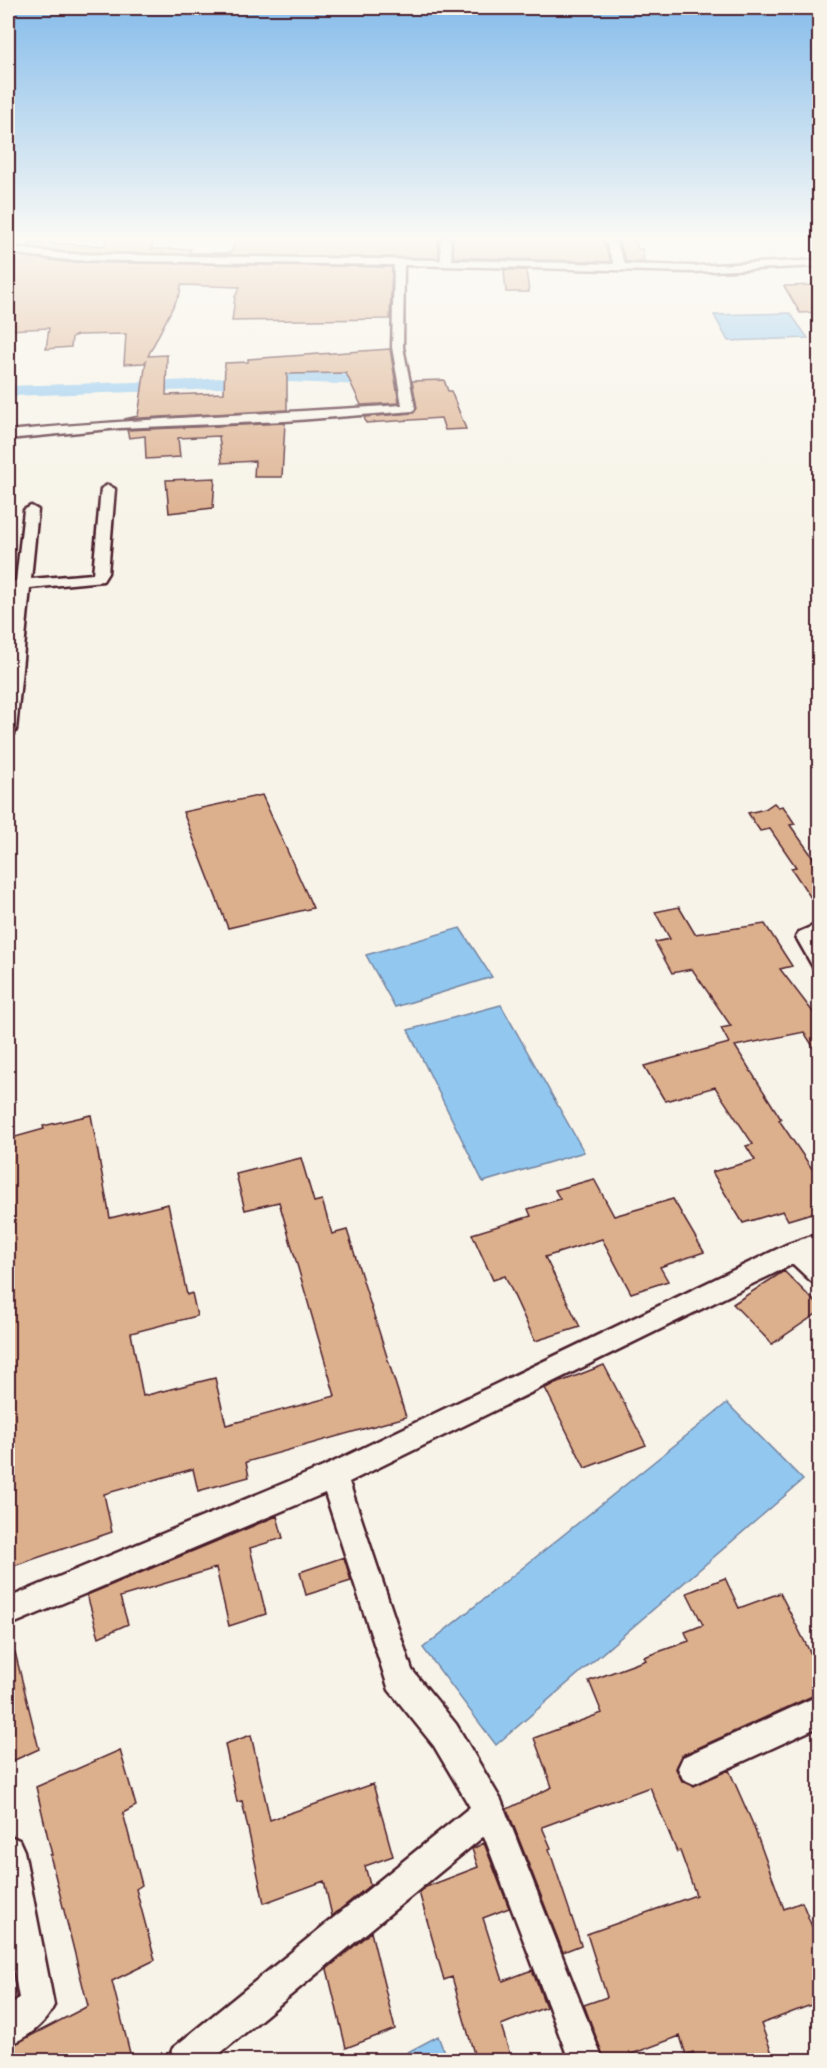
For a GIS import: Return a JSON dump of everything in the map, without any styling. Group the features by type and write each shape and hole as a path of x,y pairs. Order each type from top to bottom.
{"street":[{"path":"8,435 120,424 409,408 401,374 397,335"},
{"path":"8,586 98,578 101,573 108,489"},
{"path":"8,730 31,510"},
{"path":"819,930 806,937 807,944 819,962"},
{"path":"8,1612 333,1476 808,1247 819,1274"},
{"path":"333,1476 400,1679 445,1735 490,1811 586,2061"},
{"path":"694,1768 819,1710"},
{"path":"185,2061 490,1811"},
{"path":"8,1851 37,2005 8,2028"}],"water":[{"path":"725,335 805,335 808,338 728,341"},
{"path":"460,928 492,977 395,1007 366,955"},
{"path":"501,1005 584,1152 483,1182 408,1030"},
{"path":"727,1403 803,1480 496,1745 423,1648"},
{"path":"438,2036 447,2060 393,2060"}],"building":[{"path":"48,335 101,335 77,335 72,337 71,347 46,349"},
{"path":"126,335 159,335 148,356 167,355 166,395 224,393 225,363 248,362 248,359 390,349 399,403 361,405 346,373 287,374 287,410 124,419 138,416 146,361 124,364"},
{"path":"444,380 448,391 451,391 466,429 445,430 441,418 366,423 364,417 413,413 417,408 412,381"},
{"path":"285,423 282,477 254,477 255,461 222,463 219,436 178,438 180,457 146,459 145,436 129,438 127,430"},
{"path":"215,478 213,508 169,513 166,480"},
{"path":"262,795 313,908 228,928 183,812"},
{"path":"774,803 778,807 783,806 795,824 790,825 817,863 819,862 819,910 791,868 796,867 770,829 760,831 748,813 765,809"},
{"path":"679,907 695,934 765,924 792,966 780,969 819,1020 819,1056 804,1032 735,1046 781,1119 779,1120 819,1179 819,1211 788,1220 783,1211 743,1223 712,1172 755,1160 746,1146 753,1144 715,1087 665,1101 644,1066 729,1043 721,1028 731,1026 692,969 672,973 655,942 670,939 655,912"},
{"path":"91,1115 110,1218 168,1204 187,1295 192,1293 197,1316 131,1333 143,1396 215,1378 226,1425 335,1396 279,1202 245,1210 236,1174 301,1158 314,1202 322,1200 332,1234 347,1230 406,1417 246,1462 249,1477 198,1491 193,1469 104,1494 112,1532 8,1568 8,1139 44,1129 43,1126"},
{"path":"594,1179 614,1216 673,1199 704,1252 660,1267 668,1281 631,1293 602,1239 545,1257 580,1327 535,1341 505,1276 493,1280 472,1234 531,1216 528,1209 560,1199 555,1190"},
{"path":"784,1271 819,1306 819,1312 772,1344 733,1304"},
{"path":"604,1365 646,1445 585,1468 545,1388"},
{"path":"277,1516 283,1538 250,1548 266,1614 229,1626 216,1568 120,1597 128,1624 99,1637 87,1595"},
{"path":"344,1557 351,1581 306,1595 300,1572"},
{"path":"725,1578 739,1608 780,1593 819,1670 819,1693 682,1755 676,1769 682,1781 693,1786 729,1770 752,1822 784,1909 802,1902 819,1944 819,2002 761,2024 775,2061 696,2061 693,2052 686,2055 680,2036 613,2061 605,2061 584,2005 607,1997 587,1934 696,1895 680,1851 677,1852 650,1787 542,1827 551,1848 549,1849 581,1945 563,1952 507,1809 552,1787 534,1738 602,1713 589,1681 646,1660 644,1657 689,1641 685,1632 703,1625 687,1593"},
{"path":"15,1652 39,1749 8,1763 8,1653"},
{"path":"251,1735 270,1820 373,1784 393,1856 365,1866 370,1885 332,1916 324,1881 264,1903 242,1801 237,1802 225,1744"},
{"path":"120,1750 136,1806 123,1813 142,1885 136,1889 155,1960 112,1981 132,2061 14,2061 11,2046 88,2006 50,1855 52,1855 36,1787"},
{"path":"484,1843 509,1908 483,1918 503,1981 532,1970 546,2007 501,2025 512,2061 476,2061 452,1977 444,1980 419,1892 426,1887 478,1867 472,1849"},
{"path":"371,1932 395,2029 346,2048 327,1969"}],"waterway":[{"path":"8,391 196,385 286,377 366,380 387,378"}]}
